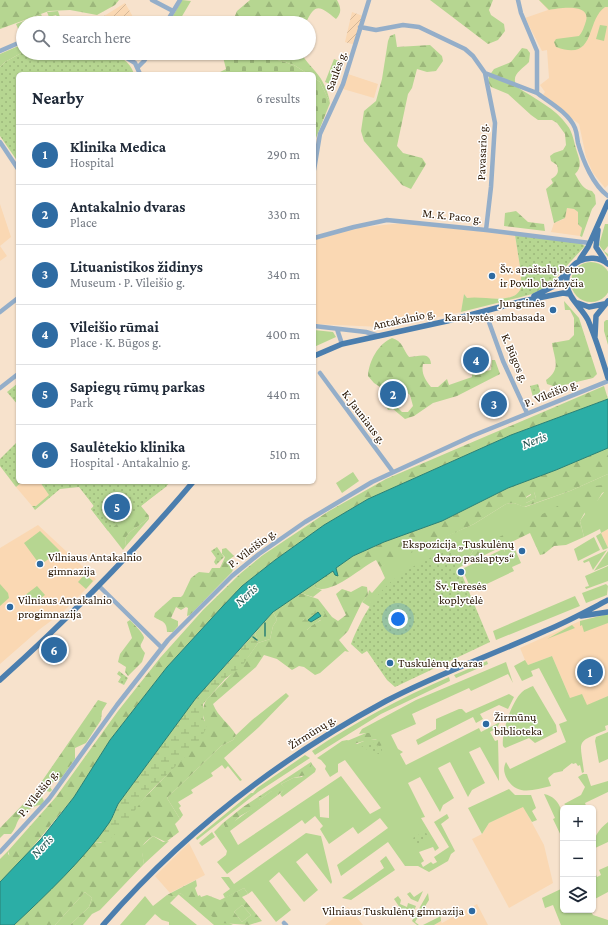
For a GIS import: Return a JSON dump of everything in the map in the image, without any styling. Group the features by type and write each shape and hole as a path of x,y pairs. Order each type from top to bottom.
{"main road":[{"name":"Antakalnio g.","path":"523,301 549,289 579,261 590,243 608,202"},
{"path":"599,222 596,247 607,262"},
{"path":"579,261 593,257 607,262"},
{"path":"570,270 566,282 569,294 585,316 595,338 608,379"},
{"name":"Antakalnio g.","path":"316,355 342,344 523,301 562,293 569,294"},
{"path":"576,302 589,307 606,302"},
{"path":"595,338 596,318 606,302"},
{"path":"0,680 49,636 99,586 133,551 191,484"},
{"name":"Žirmūnų g.","path":"103,925 138,886 191,836 261,779 306,748 398,695 574,618 608,600"},
{"name":"Žirmūnų g.","path":"574,618 608,612"}],"street":[{"path":"152,0 173,10"},
{"path":"170,16 180,0"},
{"name":"Saulės g.","path":"316,158 320,134 343,84 369,0"},
{"path":"518,0 521,13 537,51 537,93"},
{"name":"Pavasario g.","path":"360,27 376,30 403,26 419,27 465,49 473,56 485,73 495,122 491,187 486,230"},
{"path":"0,51 16,44"},
{"path":"130,60 138,67 139,72"},
{"path":"138,67 145,60"},
{"path":"485,73 537,93 570,120 575,128 578,144 587,166 600,188 608,196"},
{"path":"0,142 16,166"},
{"name":"M. K. Paco g.","path":"316,237 387,220 486,230 590,243"},
{"path":"0,312 16,300"},
{"name":"K. Būgos g.","path":"485,311 503,361 527,413"},
{"path":"316,326 366,332 379,336"},
{"path":"337,329 342,344"},
{"name":"K. Jauniaus g.","path":"320,373 393,472"},
{"path":"0,388 16,376"},
{"name":"P. Vileišio g.","path":"0,852 53,793 116,704 162,648 232,576 259,554 305,522 393,472 608,379"},
{"path":"99,586 162,648"}],"shaded area":[{"path":"539,0 608,0 608,185 605,188 593,173 586,157 579,124 542,96 545,92 540,85 549,78 547,50 542,51 525,18 548,10"},
{"path":"125,3 132,16 104,16"},
{"path":"352,12 363,16 355,45 345,42"},
{"path":"348,74 378,84 374,98 343,89"},
{"path":"0,204 11,237 0,246"},
{"path":"567,208 574,209 578,212 578,224 582,228 580,236 551,232 554,223 564,219"},
{"path":"402,223 515,235 521,273 520,293 509,298 487,299 467,298 464,294 461,312 421,321 382,327 316,324 316,239 356,228"},
{"path":"0,246 7,256 0,261"},
{"path":"20,484 42,484 50,495 36,506 32,506 16,487"},
{"name":"Vilniaus Antakalnio gimnazija","path":"38,525 96,579 63,612 40,629 0,664 0,548"},
{"path":"608,529 608,548 601,533"},
{"path":"608,614 608,696 586,706 570,698 552,656 528,665 525,660 520,648 580,621"},
{"path":"523,806 544,845 553,883 509,908 472,839 482,834 489,823"},
{"path":"189,843 205,875 170,893 155,876"},
{"name":"Vilniaus Tuskulėnų gimnazija","path":"477,904 488,925 434,925 441,921 442,923"},
{"path":"348,907 363,925 325,925"}],"green space":[{"path":"0,0 119,0 115,5 97,15 70,10 49,11 35,16 16,16 16,23 0,29"},
{"path":"182,0 191,1 182,16 173,16"},
{"path":"250,0 337,0 340,8 340,12 336,19 326,11 318,8 315,9 309,16 235,16 237,11"},
{"path":"430,0 493,0 489,10 491,15 504,24 505,31 498,40 488,44"},
{"path":"539,0 608,0 608,7 605,7 599,13 584,45 578,49 569,50 556,47 554,42 556,39 579,36 586,21 584,11 573,8 549,10"},
{"path":"58,11 60,16 49,16 47,12"},
{"path":"600,25 607,26 604,41 596,39"},
{"path":"395,34 397,47 430,45 442,56 443,61 436,71 427,72 417,69 412,88 408,94 397,146 403,153 422,158 426,164 411,189 402,185 364,141 361,131 364,111 376,101 382,79 388,41 390,36"},
{"path":"16,47 16,56 5,62 0,67 0,54"},
{"path":"522,48 527,49 530,53 529,62 516,75 515,83 517,87 557,114 569,128 580,161 579,169 575,174 580,183 586,189 592,191 595,195 596,204 592,209 582,237 580,236 582,228 578,224 578,212 574,209 567,208 565,218 554,223 546,189 553,183 551,179 557,175 558,171 557,165 551,161 550,156 563,150 566,145 565,134 557,123 552,120 538,120 508,94 491,87 488,82 489,76 494,69 511,62"},
{"path":"16,56 16,60 119,60 128,66 130,72 16,72 16,159 0,136 0,67 5,62"},
{"path":"334,59 344,63 335,86 325,82"},
{"path":"118,60 124,60 130,65 133,72 129,72 126,66"},
{"path":"224,60 278,60 294,65 305,72 220,72 226,69"},
{"path":"278,60 306,60 318,74 323,82 330,103 320,82 316,79 316,72 305,72 294,65"},
{"path":"316,79 320,82 330,103 316,138"},
{"path":"516,211 528,222 544,224 545,231 504,226 505,213"},
{"path":"605,224 608,224 608,246 604,251 608,254 608,257 599,245"},
{"path":"515,235 579,242 585,246 548,286 532,294 521,297 521,273"},
{"path":"591,262 602,266 609,275 609,289 605,296 591,302 577,296 571,282 577,268"},
{"path":"521,288 521,297 461,312 464,294 467,298 474,297 497,299 512,297"},
{"path":"564,301 579,318 597,374 593,378 556,387 547,384 546,380 554,371 556,363 552,343 569,340 574,335 574,318 570,310 565,310"},
{"path":"608,320 608,345 604,331 604,322"},
{"path":"316,330 333,332 336,337 316,346"},
{"path":"392,338 401,343 409,357 428,357 431,364 423,364 423,373 425,379 431,387 438,387 447,379 449,385 472,377 472,374 491,370 492,360 495,360 500,374 457,396 433,403 414,416 405,419 393,409 388,410 386,406 392,402 402,412 408,412 413,406 410,395 402,389 398,383 380,387 368,376 370,365 375,354 382,344"},
{"path":"538,384 541,394 533,397 530,386"},
{"path":"16,385 16,403 7,392"},
{"path":"604,386 608,399 511,435 368,499 324,525 242,586 167,667 110,740 74,797 21,861 16,861 10,857 8,851 56,797 118,711 160,658 203,610 241,573 263,555 329,511 386,479"},
{"path":"16,443 16,484 20,484 16,487 0,466 0,459"},
{"path":"608,448 608,474 570,491 524,507 514,503 506,504 474,524 380,567 376,560 338,584 323,589 316,588 314,583 333,571 335,574 336,568 353,556 384,542 442,521 508,488","holes":["534,492 536,498 526,503 526,497"]},
{"path":"353,472 359,481 342,493 336,483"},
{"path":"608,474 608,529 601,533 600,529 584,537 580,521 585,514 584,512 597,501 604,492 473,551 464,565 460,567 463,574 370,607 362,602 368,595 369,590 372,593 385,578 380,567 392,560 474,524 506,504 514,503 525,507 570,491"},
{"path":"41,484 166,484 167,486 108,531 91,509 94,506 79,487 60,489 35,510 32,506 36,506 49,495"},
{"path":"78,484 168,484 141,506 149,516 127,535 125,539 126,546 123,550 91,509 94,506"},
{"path":"602,485 605,488 594,507 585,512 580,521 584,537 566,545 554,546 544,554 540,555 530,533 464,565 473,551 595,486"},
{"path":"530,489 534,492 536,498 526,503 524,499 531,495"},
{"path":"149,516 149,519 126,546 125,539 127,535"},
{"path":"40,531 60,551 40,565 24,543"},
{"path":"601,533 608,548 603,550 596,536"},
{"path":"594,537 600,550 578,561 574,549"},
{"path":"513,545 521,563 512,567 514,571 472,591 462,569 503,549 505,552 504,549"},
{"path":"217,547 224,557 216,565 214,562 216,558 211,551"},
{"path":"226,548 234,556 230,559 234,567 232,572 190,615 187,616 188,608 186,607 181,610 176,607 171,618 178,621 178,626 173,632 167,632 165,624 154,617 155,613 173,597 181,597 191,578 199,572 209,573 212,568 220,568 225,557 222,554 222,549"},
{"path":"450,549 463,574 462,575 490,642 395,687 387,680 367,651 362,654 351,644 369,608 388,584 414,566"},
{"path":"607,550 593,570 589,561 584,563 583,561"},
{"path":"608,551 608,565 594,571"},
{"path":"608,566 608,581 586,589 585,587 589,586 585,576"},
{"path":"85,574 93,581 86,589 78,582"},
{"path":"314,583 316,588 322,590 313,597 300,593"},
{"path":"0,584 8,593 9,598 0,606"},
{"path":"606,584 608,586 607,595 586,603 582,593"},
{"path":"37,586 45,595 32,605 24,596"},
{"path":"362,586 367,587 368,595 362,602 348,631 339,640 349,652 345,651 320,673 315,675 304,667 299,666 292,670 277,659 264,655 256,667 213,704 215,709 236,735 233,740 221,746 167,798 180,819 175,824 179,832 166,842 153,836 145,843 142,848 144,864 100,910 92,914 83,925 70,925 89,907 92,898 85,892 55,925 14,925 61,878 93,842 101,843 184,757 205,721 203,710 207,699 248,657 258,643 270,639 273,626 277,620 273,612 300,593 318,599 332,617 338,621 346,615 336,594 342,589 351,592","holes":["308,617 321,620 307,630 303,620"]},
{"path":"575,596 580,606 496,640 493,631"},
{"path":"319,608 325,613 320,620 307,630 300,626 303,620"},
{"path":"273,612 277,620 273,626 270,639 258,643 255,633"},
{"path":"608,614 608,623 584,632 582,625 580,626 580,621"},
{"path":"130,620 144,636 141,646 145,653 142,662 128,676 125,672 126,667 118,662 120,654 132,638 127,622"},
{"path":"572,625 575,628 547,639"},
{"path":"255,633 258,643 242,666 225,679 203,704 203,718 207,725 198,742 148,794 114,835 104,842 93,842 113,816 118,804 196,698"},
{"path":"552,656 570,698 582,694 587,705 608,696 608,725 605,726 606,730 584,740 581,753 584,772 582,773 580,765 578,766 576,763 572,763 563,771 554,773 548,778 551,786 531,790 520,790 510,783 506,777 504,766 506,762 510,769 566,742 559,724 567,721 539,668 531,671 533,676 522,681 514,666 525,660 528,665"},
{"path":"487,661 488,664 456,678 454,675"},
{"path":"506,662 513,683 508,674 471,691 469,688 412,714 416,724 391,735 398,749 403,752 400,754 406,765 479,728 481,732 500,722 497,728 490,732 495,741 498,740 499,781 480,747 469,752 485,783 472,790 468,797 450,762 438,768 454,798 443,805 440,812 420,777 408,783 425,817 421,818 439,848 435,851 433,847 419,852 424,861 421,863 423,867 431,862 433,864 437,862 434,857 449,847 434,822 447,814 449,818 441,824 455,851 451,854 448,861 429,872 418,866 405,866 388,842 341,876 337,865 388,828 380,818 358,834 353,827 329,844 320,829 323,826 315,816 305,824 302,820 227,874 217,862 226,855 227,851 214,832 223,823 225,827 259,805 259,800 273,790 278,795 230,831 238,845 341,776 370,814 381,808 345,760 338,764 338,772 330,777 325,769 326,766 317,758 342,741 347,740 357,744 364,741 375,741 377,739 371,740 366,733 359,734 362,729 416,700","holes":["329,795 329,818 320,817 319,801"]},
{"path":"119,671 128,678 124,685 118,682 121,677 117,674"},
{"path":"449,677 450,681 381,714 315,755 312,751 379,711 413,693"},
{"path":"533,686 556,725 557,732 535,743 529,738 505,748 503,746 503,740 505,726 511,710 518,696 526,689"},
{"path":"286,693 289,696 259,727 224,758 242,780 240,781 228,766 225,769 222,765 211,773 213,776 191,790 193,793 178,802 181,806 179,808 183,815 180,819 167,798 221,746 233,740 236,735 252,720"},
{"path":"509,694 514,697 508,709 499,705 480,714 483,719 476,723 473,717 418,745 416,740 436,729 436,719 459,709 462,709 466,713"},
{"path":"98,700 107,703 102,711 101,720 86,743 75,748 75,759 60,780 53,782 50,787 52,790 50,792 45,790 40,784"},
{"path":"608,732 608,759 599,763 595,741 596,737"},
{"path":"366,733 371,733 371,740 382,740 382,745 375,745 374,741 364,741 354,744 347,741"},
{"path":"373,742 374,745 382,749 381,755 361,747"},
{"path":"305,755 310,758 258,792 197,840 196,838 251,793 253,793 257,788"},
{"path":"311,762 312,764 306,775 293,778 281,784 286,788 278,795 272,791 259,800 260,805 240,816 228,828 225,827 223,823 243,807"},
{"path":"312,764 316,769 315,772 282,797 280,794 285,788 281,784 293,778 302,777"},
{"path":"583,774 587,774 591,786 608,781 608,792 585,803 586,805 566,805 564,804 581,795 585,787 578,777"},
{"path":"509,789 515,795 531,795 536,808 532,811 537,820 532,822 523,807 489,823 482,834 468,808"},
{"path":"33,794 42,797 44,801 41,805 32,808 23,814 11,834 4,834 0,838 0,828"},
{"path":"544,794 551,797 560,806 560,834 553,819 555,818"},
{"path":"608,822 608,842 596,848 596,836 602,827"},
{"path":"425,831 429,838 417,845 413,838"},
{"path":"212,832 215,837 202,846 199,843"},
{"path":"306,833 321,836 332,882 331,884 307,853 296,862 318,890 304,902 279,872 269,881 291,910 276,922 252,891 248,894 244,888 225,898 223,894 230,889 221,877 229,877 234,884"},
{"path":"153,836 163,842 169,841 144,864 141,847"},
{"path":"8,851 8,854 16,861 21,861 0,882 0,859"},
{"path":"386,856 395,870 351,900 342,898 384,868 380,861"},
{"path":"608,866 608,892 596,898 596,874 597,877 601,875 599,870"},
{"path":"196,880 197,886 195,888 198,896 200,895 201,897 207,895 220,900 244,888 248,894 242,897 262,921 249,925 221,923 180,893 176,897 167,895","holes":["242,905 251,915 242,922 234,912"]},
{"path":"560,889 560,913 592,913 593,915 608,920 608,925 561,925 553,905 545,908 542,898"},
{"path":"423,891 418,902 411,899 407,894 410,892 414,897"},
{"path":"85,892 92,898 89,907 70,925 55,925"},
{"path":"180,893 233,925 214,925 178,894"},
{"path":"428,893 429,900 415,922 419,925 417,925 412,921"},
{"path":"167,895 176,897 170,903 197,925 169,925 169,922 162,920 155,914 145,925 120,925 145,896 153,906"},
{"path":"398,896 401,900 400,904 407,907 408,903 416,906 413,913 400,908 394,899"},
{"path":"242,905 251,915 242,922 234,912"},
{"path":"440,911 441,921 434,925 423,925 439,917 437,913"}],"water":[{"name":"Neris","path":"608,399 608,448 508,488 442,521 384,542 353,556 336,568 338,576 335,575 333,571 273,612 196,698 118,804 109,823 77,863 14,925 0,925 0,882 41,839 74,797 110,740 167,667 242,586 324,525 368,499 511,435"},
{"path":"318,612 321,616 311,622 308,620"}],"waterway":[{"path":"265,623 265,636"},
{"path":"253,637 257,640"}],"place":[{"name":"Šv. apaštalų Petro ir Povilo bažnyčia","path":"492,276"},
{"name":"Jungtinės Karalystės ambasada","path":"553,310"},
{"name":"Vileišio rūmai","path":"476,360"},
{"name":"Antakalnio dvaras","path":"393,394"},
{"name":"Lituanistikos židinys","path":"494,404"},
{"name":"Sapiegų rūmų parkas","path":"117,507"},
{"name":"Ekspozicija „Tuskulėnų dvaro paslaptys“","path":"522,551"},
{"name":"Vilniaus Antakalnio gimnazija","path":"40,564"},
{"name":"Šv. Teresės koplytėlė","path":"461,572"},
{"name":"Vilniaus Antakalnio progimnazija","path":"10,607"},
{"name":"Saulėtekio klinika","path":"54,650"},
{"name":"Tuskulėnų dvaras","path":"390,663"},
{"name":"Klinika Medica","path":"590,672"},
{"name":"Žirmūnų biblioteka","path":"486,724"},
{"name":"Vilniaus Tuskulėnų gimnazija","path":"472,911"}]}
